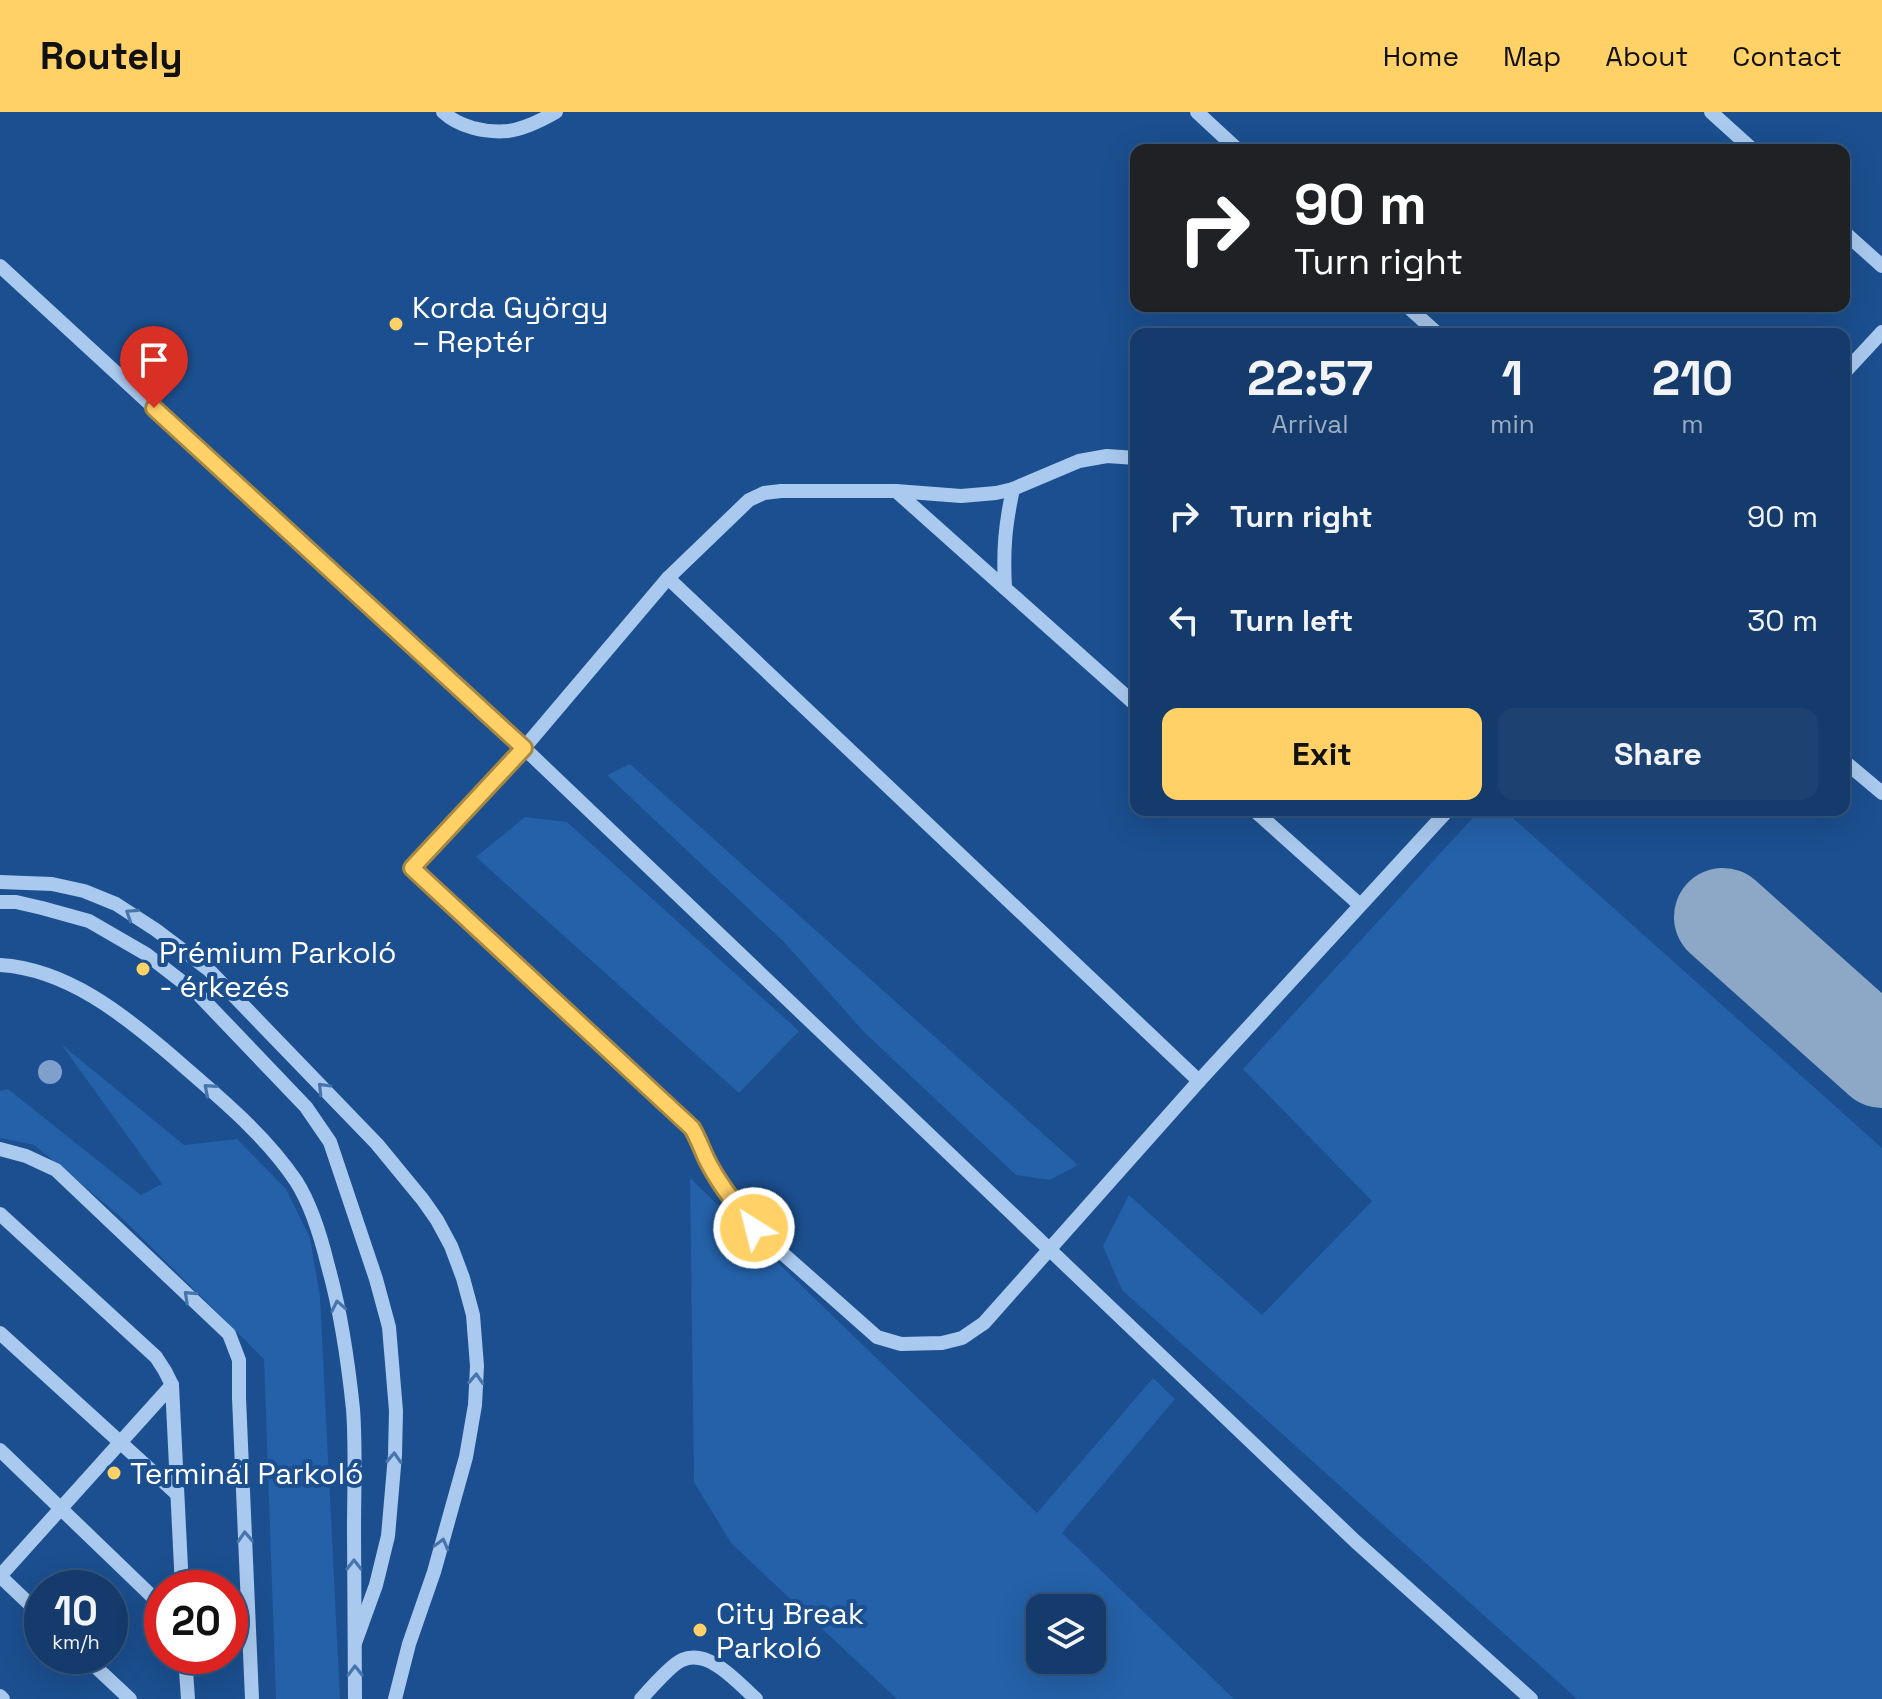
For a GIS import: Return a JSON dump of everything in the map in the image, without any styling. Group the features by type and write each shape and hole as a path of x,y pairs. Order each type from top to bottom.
{"street":[{"path":"443,112 454,123 478,129 508,131 556,112"},
{"path":"1197,112 1232,144"},
{"path":"1711,112 1746,144"},
{"path":"1850,237 1882,266"},
{"path":"0,266 524,748 1355,1541 1531,1699"},
{"path":"1414,312 1431,328"},
{"path":"1850,367 1882,332"},
{"path":"1130,458 1107,456 1079,461 1013,489 961,496 896,491 781,491 764,493 749,500 668,578 524,748 412,868 692,1128 706,1159 754,1228 877,1337 901,1344 942,1343 962,1338 984,1323 1199,1081 1442,816"},
{"path":"1005,588 1005,527 1013,489"},
{"path":"896,491 1130,700"},
{"path":"668,578 1199,1081"},
{"path":"1850,766 1882,793"},
{"path":"1261,816 1360,905"},
{"path":"0,882 52,884 84,891 116,904 209,970 377,1144 430,1210 451,1246 473,1315 477,1366 475,1405 466,1457 395,1699"},
{"path":"0,902 16,902 89,921 146,954 198,994 306,1107 330,1142 389,1327 396,1411 388,1536 376,1585 355,1643"},
{"path":"0,965 16,966 63,980 106,1004 149,1036 237,1114 282,1161 303,1194 322,1242 334,1286 353,1411 355,1699"},
{"path":"0,1149 26,1156 56,1170 229,1334 239,1360 252,1699"},
{"path":"0,1214 156,1357 172,1385 181,1570"},
{"path":"0,1333 177,1494"},
{"path":"24,1599 0,1576 172,1385"},
{"path":"0,1450 144,1589"},
{"path":"641,1699 681,1660 692,1658 718,1665 756,1699"},
{"path":"103,1674 130,1699"},
{"path":"186,1674 188,1699"}],"shaded area":[{"path":"630,764 1078,1165 1050,1180 1016,1175 864,1032 785,943 607,775"},
{"path":"1475,816 1511,816 1882,1148 1882,1699 1577,1699 1122,1290 1103,1246 1129,1195 1262,1315 1372,1201 1243,1069"},
{"path":"525,817 567,822 799,1031 739,1093 476,857"},
{"path":"61,1044 184,1145 237,1139 286,1189 310,1238 320,1297 340,1699 276,1699 264,1359 121,1217 34,1145 0,1138 0,1091 8,1089 141,1195 162,1184"},
{"path":"690,1178 1037,1513 1153,1378 1175,1399 1062,1533 1234,1699 897,1699 731,1543 694,1482"}],"taxiway":[{"path":"1723,917 1882,1059"}],"place":[{"name":"Korda György – Reptér","path":"396,324"},
{"name":"Prémium Parkoló - érkezés","path":"143,969"},
{"name":"Terminál Parkoló","path":"114,1473"},
{"name":"City Break Parkoló","path":"700,1630"}],"route":[{"path":"154,408 524,748 412,868 692,1128 706,1159 754,1228"}]}
